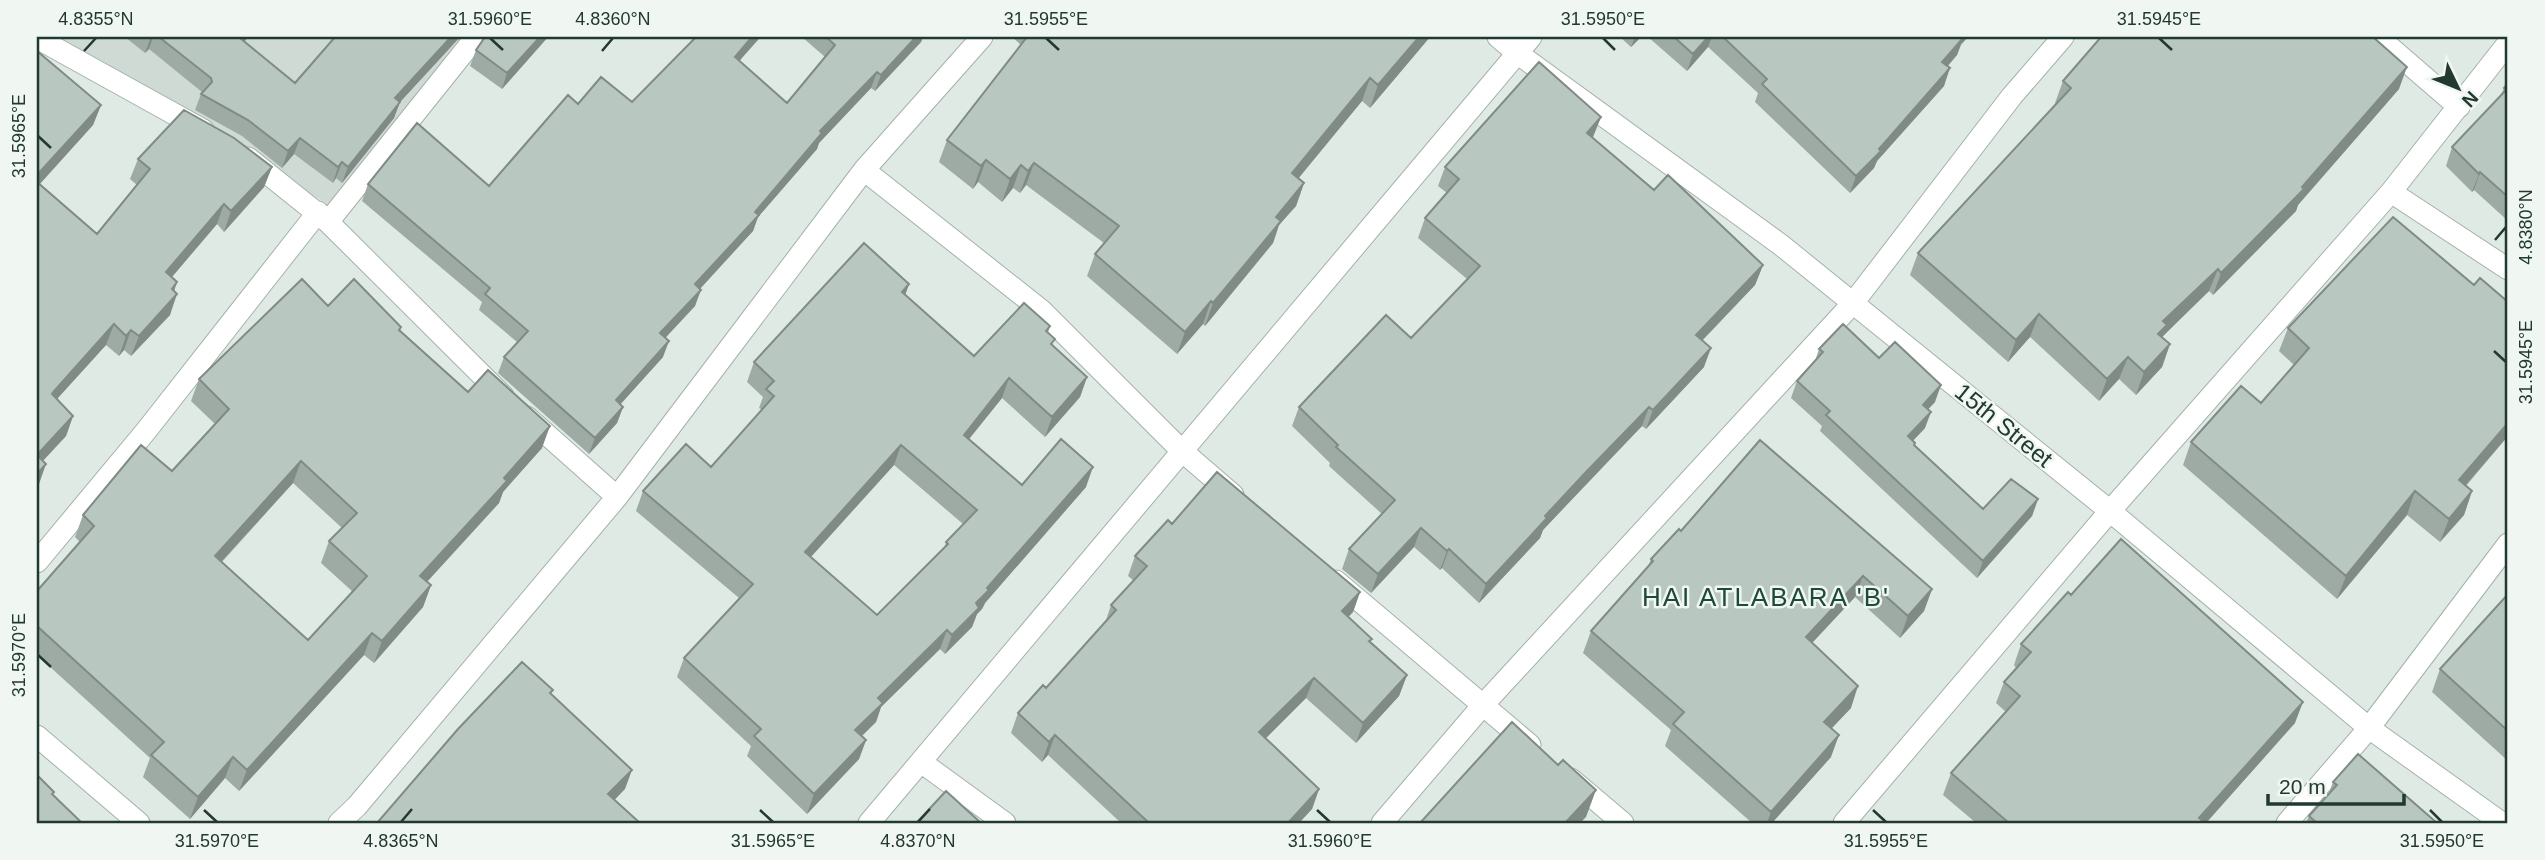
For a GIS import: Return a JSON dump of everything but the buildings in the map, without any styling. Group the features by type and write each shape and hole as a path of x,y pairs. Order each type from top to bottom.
{"street":[{"path":"37,562 476,37"},
{"path":"339,823 357,807 617,497 864,170 982,37"},
{"name":"15th Street","path":"1498,37 1524,45 1782,245 2110,511 2368,728 2502,823"},
{"path":"1382,823 1483,705 1853,303 2012,96 2063,37"},
{"path":"2378,37 2459,107"},
{"path":"37,38 228,144 323,217 502,395 617,497"},
{"path":"1844,823 2110,511 2391,192 2508,43"},
{"path":"869,823 1524,45"},
{"path":"864,170 1041,310 1182,452 1244,504"},
{"path":"2391,192 2508,269"},
{"path":"2287,823 2368,728 2508,544"},
{"path":"1317,565 1623,823"},
{"path":"37,736 139,823"},
{"path":"921,762 1005,823"}],"shaded area":[{"path":"38,37 482,37 338,210"}],"district":[{"name":"HAI ATLABARA 'B'","path":"1766,597"}]}
